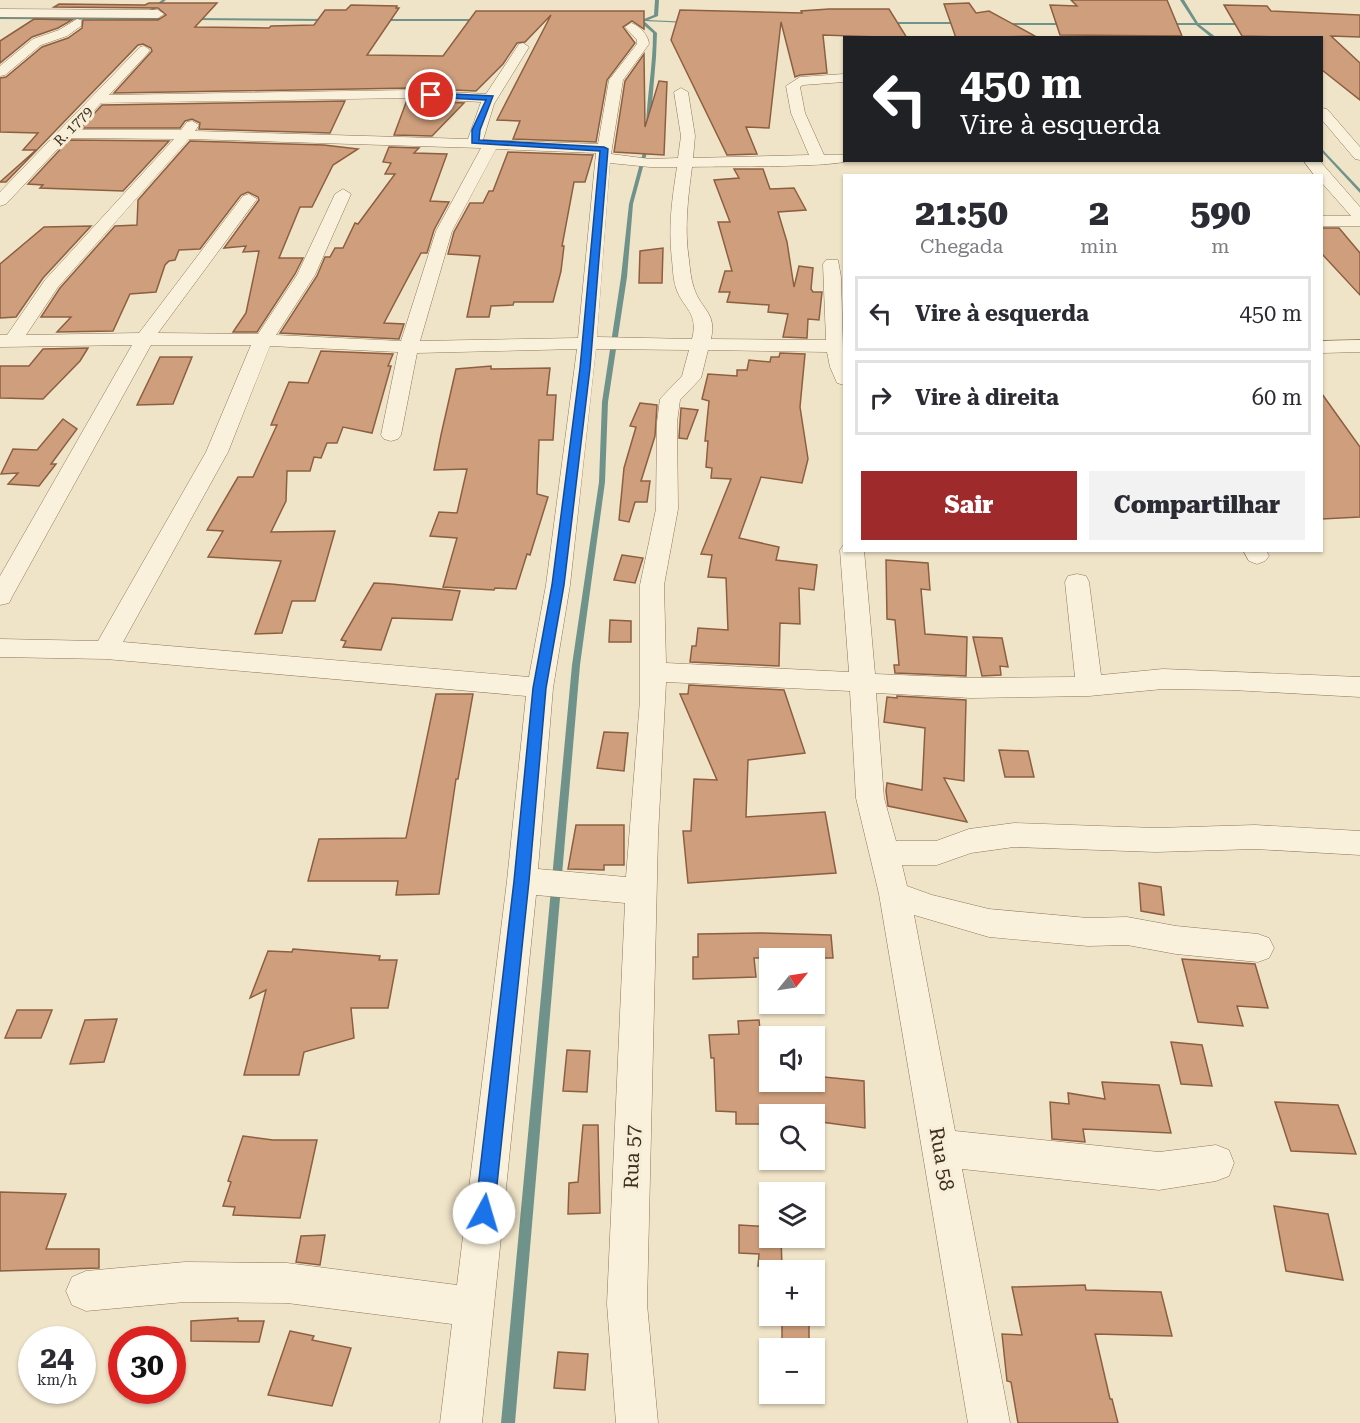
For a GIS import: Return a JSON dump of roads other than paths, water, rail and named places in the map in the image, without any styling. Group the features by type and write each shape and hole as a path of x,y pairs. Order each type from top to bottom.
{"street":[{"path":"138,14 158,0"},
{"path":"0,13 158,14"},
{"path":"0,72 37,42 63,33 77,23"},
{"path":"460,1423 474,1307 546,883 540,688 604,344 604,153 616,80 643,44 643,39 631,27"},
{"path":"483,143 476,130 491,98 523,46"},
{"name":"R. 1779","path":"0,201 144,50"},
{"path":"819,160 798,113 793,86 800,81 843,78"},
{"name":"Rua 57","path":"637,1423 627,1304 641,891 654,672 652,585 667,509 667,422 670,399 691,378 704,328 703,318 685,290 679,247 677,224 688,136 681,92"},
{"path":"99,99 411,94 491,98"},
{"path":"6,341 51,284 187,134 207,98"},
{"path":"1323,113 1360,156"},
{"path":"66,134 187,134 483,143 604,153 645,163 843,159"},
{"path":"391,435 410,347 444,231 483,143"},
{"path":"1312,162 1322,174"},
{"path":"1323,175 1360,219"},
{"path":"106,650 217,452 262,342 306,275 343,194"},
{"path":"0,597 145,338 249,199"},
{"path":"1323,221 1360,219"},
{"path":"832,264 841,346 840,368 843,376"},
{"path":"6,341 211,338 410,347 604,344 841,346"},
{"path":"1323,347 1360,346"},
{"name":"Rua 58","path":"852,552 870,798 894,894 989,1423"},
{"path":"1077,582 1089,686"},
{"path":"0,648 106,650 540,688"},
{"path":"654,672 971,688 1089,686 1162,679 1232,680 1360,687"},
{"path":"884,853 937,854 969,841 1014,835 1156,840 1255,837 1360,843"},
{"path":"546,883 641,891"},
{"path":"894,894 930,908 989,923 1088,932 1127,931 1176,940 1258,948"},
{"path":"940,1148 1159,1171 1216,1162"},
{"path":"86,1291 185,1282 287,1283 474,1307"}],"waterway":[{"path":"143,17 164,0"},
{"path":"648,127 655,33 641,21 656,16 657,0"},
{"path":"1182,0 1197,24"},
{"path":"0,18 169,19"},
{"path":"193,19 328,20"},
{"path":"379,20 481,20"},
{"path":"646,21 688,22"},
{"path":"886,23 961,23"},
{"path":"1003,24 1066,24"},
{"path":"1168,24 1197,24"},
{"path":"1197,24 1246,24"},
{"path":"1197,24 1212,36"},
{"path":"508,1423 576,665 602,482 605,402 624,277 631,204 647,145"},
{"path":"1323,151 1360,192"}]}
